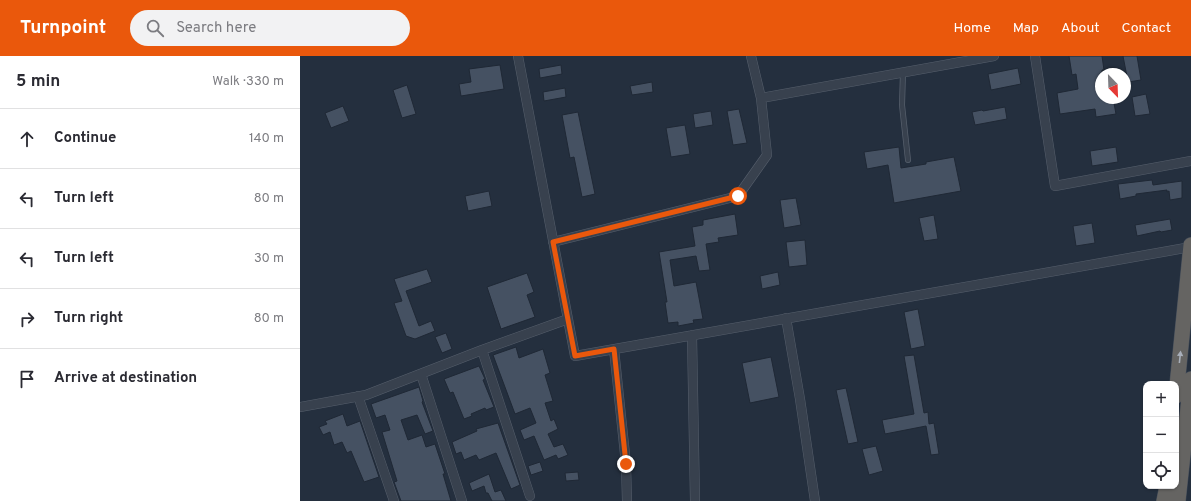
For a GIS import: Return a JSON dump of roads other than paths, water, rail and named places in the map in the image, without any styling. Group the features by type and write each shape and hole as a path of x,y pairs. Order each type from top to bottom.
{"highway":[{"path":"1178,381 1191,246"},
{"path":"1178,501 1191,379"},
{"path":"1164,501 1166,489"}],"street":[{"path":"518,56 575,356 1191,246"},
{"path":"553,242 738,196 767,155 761,98 751,56"},
{"path":"761,98 994,56"},
{"path":"1035,56 1055,186 1191,161"},
{"path":"300,407 366,394 568,318"},
{"path":"786,318 815,501"},
{"path":"692,335 694,501"},
{"path":"614,349 626,464 627,501"},
{"path":"482,350 530,496"},
{"path":"420,374 462,501"},
{"path":"358,396 394,501"}],"lane":[{"path":"903,72 902,105 908,160"}]}
